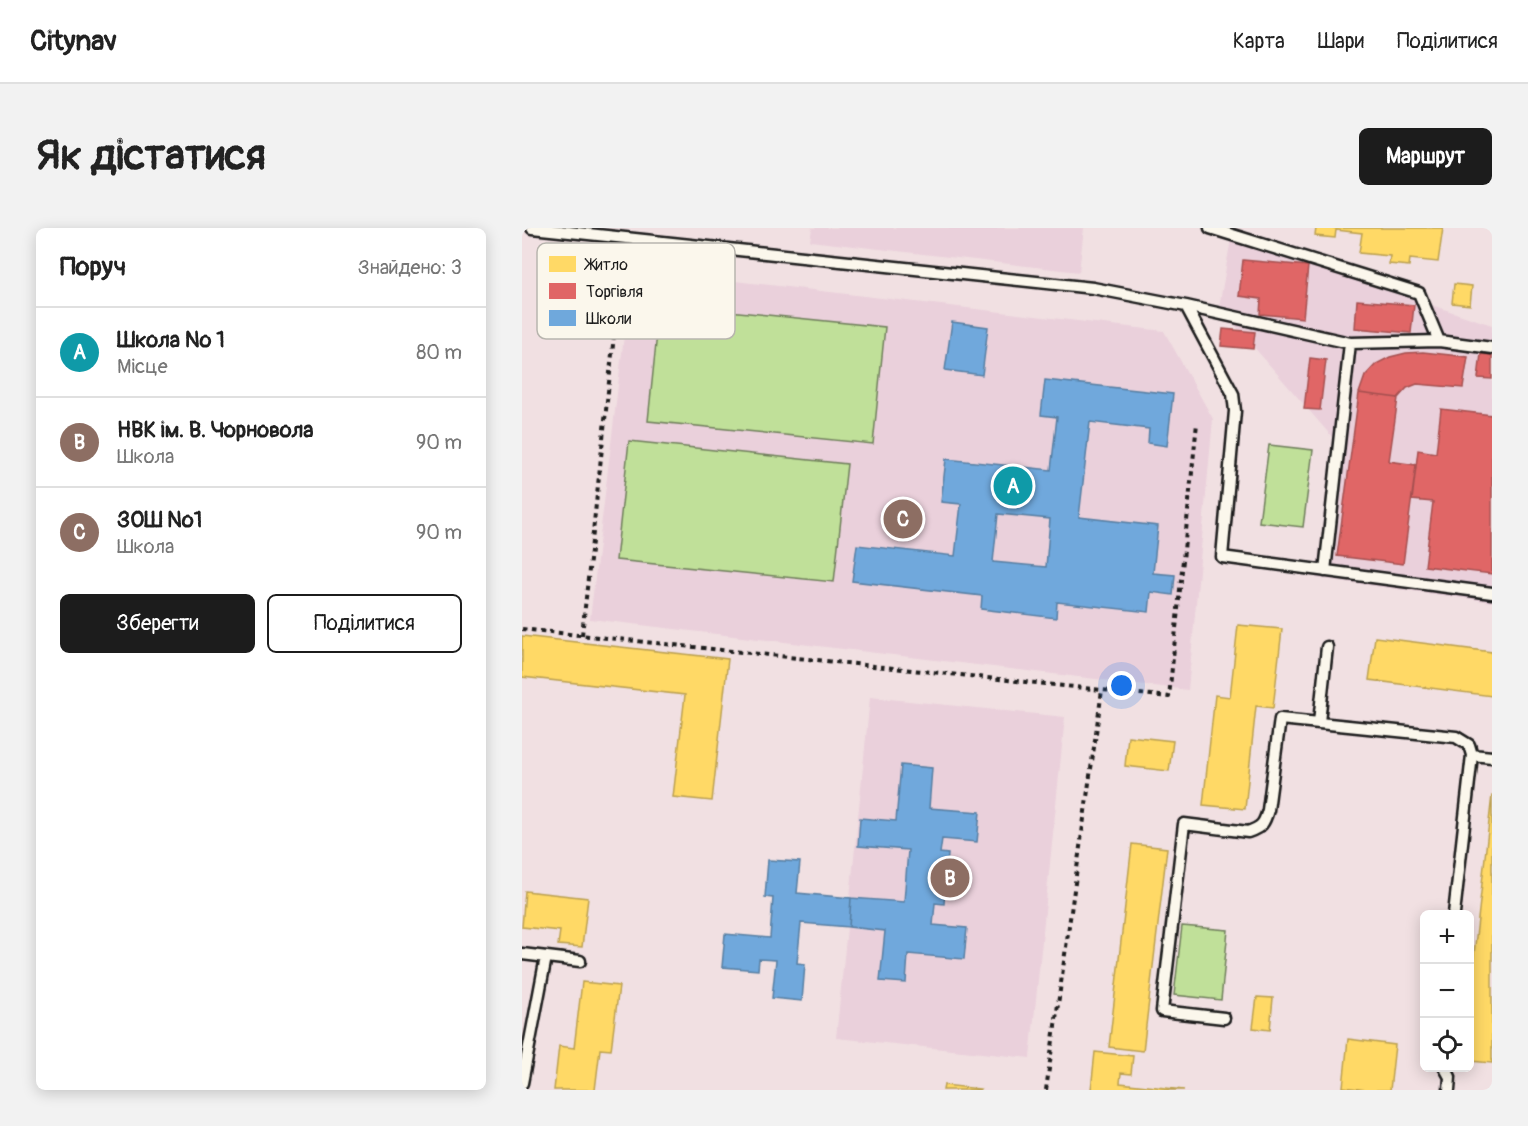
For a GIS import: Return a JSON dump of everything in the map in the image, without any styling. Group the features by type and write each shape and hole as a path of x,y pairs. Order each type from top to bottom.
{"lane":[{"path":"532,228 662,243"},
{"path":"1210,228 1419,293 1439,341"},
{"path":"735,251 1093,288 1186,306 1350,343 1439,341 1492,348"},
{"path":"1186,306 1233,394 1235,411 1222,557 1492,593"},
{"path":"1325,571 1350,343"},
{"path":"1319,723 1328,647"},
{"path":"1224,1018 1162,1011 1184,824 1248,832 1257,829 1264,822 1268,810 1280,719 1456,737 1468,745 1472,755 1455,910"},
{"path":"1472,755 1492,757"},
{"path":"522,954 580,961"},
{"path":"522,1083 546,957"},
{"path":"1447,1072 1450,1077 1449,1090"}],"path":[{"path":"624,239 624,243"},
{"path":"582,635 613,339"},
{"path":"522,629 1169,697 1197,423"},
{"path":"1046,1090 1102,690"}],"shaded area":[{"path":"812,228 1084,228 1079,272 810,241"},
{"path":"1231,239 1492,325 1492,602 1316,578 1333,438 1219,307"},
{"path":"735,281 1164,331 1213,419 1188,690 590,619 624,339 735,339"},
{"path":"870,697 1065,717 1030,1058 836,1038"}],"green space":[{"path":"735,312 885,327 873,444 648,421 656,339 735,339"},
{"path":"629,441 847,464 834,582 616,560"},
{"path":"1269,445 1313,450 1303,527 1259,522"},
{"path":"1182,926 1228,930 1221,1000 1174,995"}],"building: Житло":[{"path":"1316,228 1443,228 1438,262 1410,259 1409,266 1389,264 1390,256 1359,253 1362,233 1336,230 1335,238 1315,236"},
{"path":"1454,284 1472,286 1470,305 1452,303"},
{"path":"1238,625 1282,629 1273,708 1256,706 1245,809 1203,805 1215,695 1230,697"},
{"path":"522,636 728,659 712,801 673,797 685,695 522,677"},
{"path":"1375,637 1492,652 1492,696 1369,680"},
{"path":"1128,736 1173,741 1169,771 1125,766"},
{"path":"1492,795 1492,1063 1474,1061 1474,955"},
{"path":"1132,844 1167,848 1143,1051 1109,1047"},
{"path":"525,891 588,898 582,947 558,945 560,931 522,927"},
{"path":"582,982 619,986 611,1050 600,1049 595,1090 554,1090 559,1046 574,1048"},
{"path":"1257,997 1273,998 1270,1030 1253,1028"},
{"path":"1348,1039 1395,1045 1390,1090 1343,1087"},
{"path":"1095,1052 1133,1056 1131,1074 1121,1073 1120,1083 1184,1090 1091,1090"},
{"path":"944,1085 980,1089 943,1090"}],"building: Торгівля":[{"path":"1243,260 1308,266 1303,318 1260,314 1261,299 1239,296"},
{"path":"1357,300 1414,305 1411,333 1355,328"},
{"path":"1223,329 1255,332 1253,349 1221,346"},
{"path":"1423,352 1468,357 1463,388 1417,384 1407,388 1398,398 1359,393 1365,376 1376,364 1390,357"},
{"path":"1481,354 1492,355 1492,379 1478,378"},
{"path":"1310,358 1326,360 1320,410 1304,409"},
{"path":"1359,393 1398,398 1389,461 1416,465 1403,564 1337,556"},
{"path":"1441,409 1492,415 1492,574 1425,566 1433,502 1412,500 1418,450 1436,453"}],"building: Школи":[{"path":"952,322 988,327 982,375 945,370"},
{"path":"1045,380 1173,394 1167,446 1148,443 1149,429 1090,422 1079,517 1158,526 1153,573 1175,575 1173,595 1151,592 1149,612 1057,602 1056,618 981,609 982,596 852,581 857,545 955,556 961,504 941,502 946,459 1051,470 1057,417 1041,415","holes":["998,514 1050,519 1046,567 993,562"]},
{"path":"901,765 932,768 929,808 980,812 977,842 942,839 940,853 948,854 944,904 935,903 933,925 967,928 964,959 908,954 906,983 880,981 885,931 849,927 851,898 904,902 908,850 858,846 860,818 896,821"},
{"path":"768,860 800,862 797,893 851,898 849,927 801,923 797,963 805,964 802,1001 772,998 776,960 759,959 758,970 722,967 725,934 770,938 773,898 765,897"}],"place":[{"name":"Школа № 1","path":"1013,486"},
{"name":"ЗОШ №1","path":"903,519"},
{"name":"НВК ім. В. Чорновола","path":"950,878"}]}
